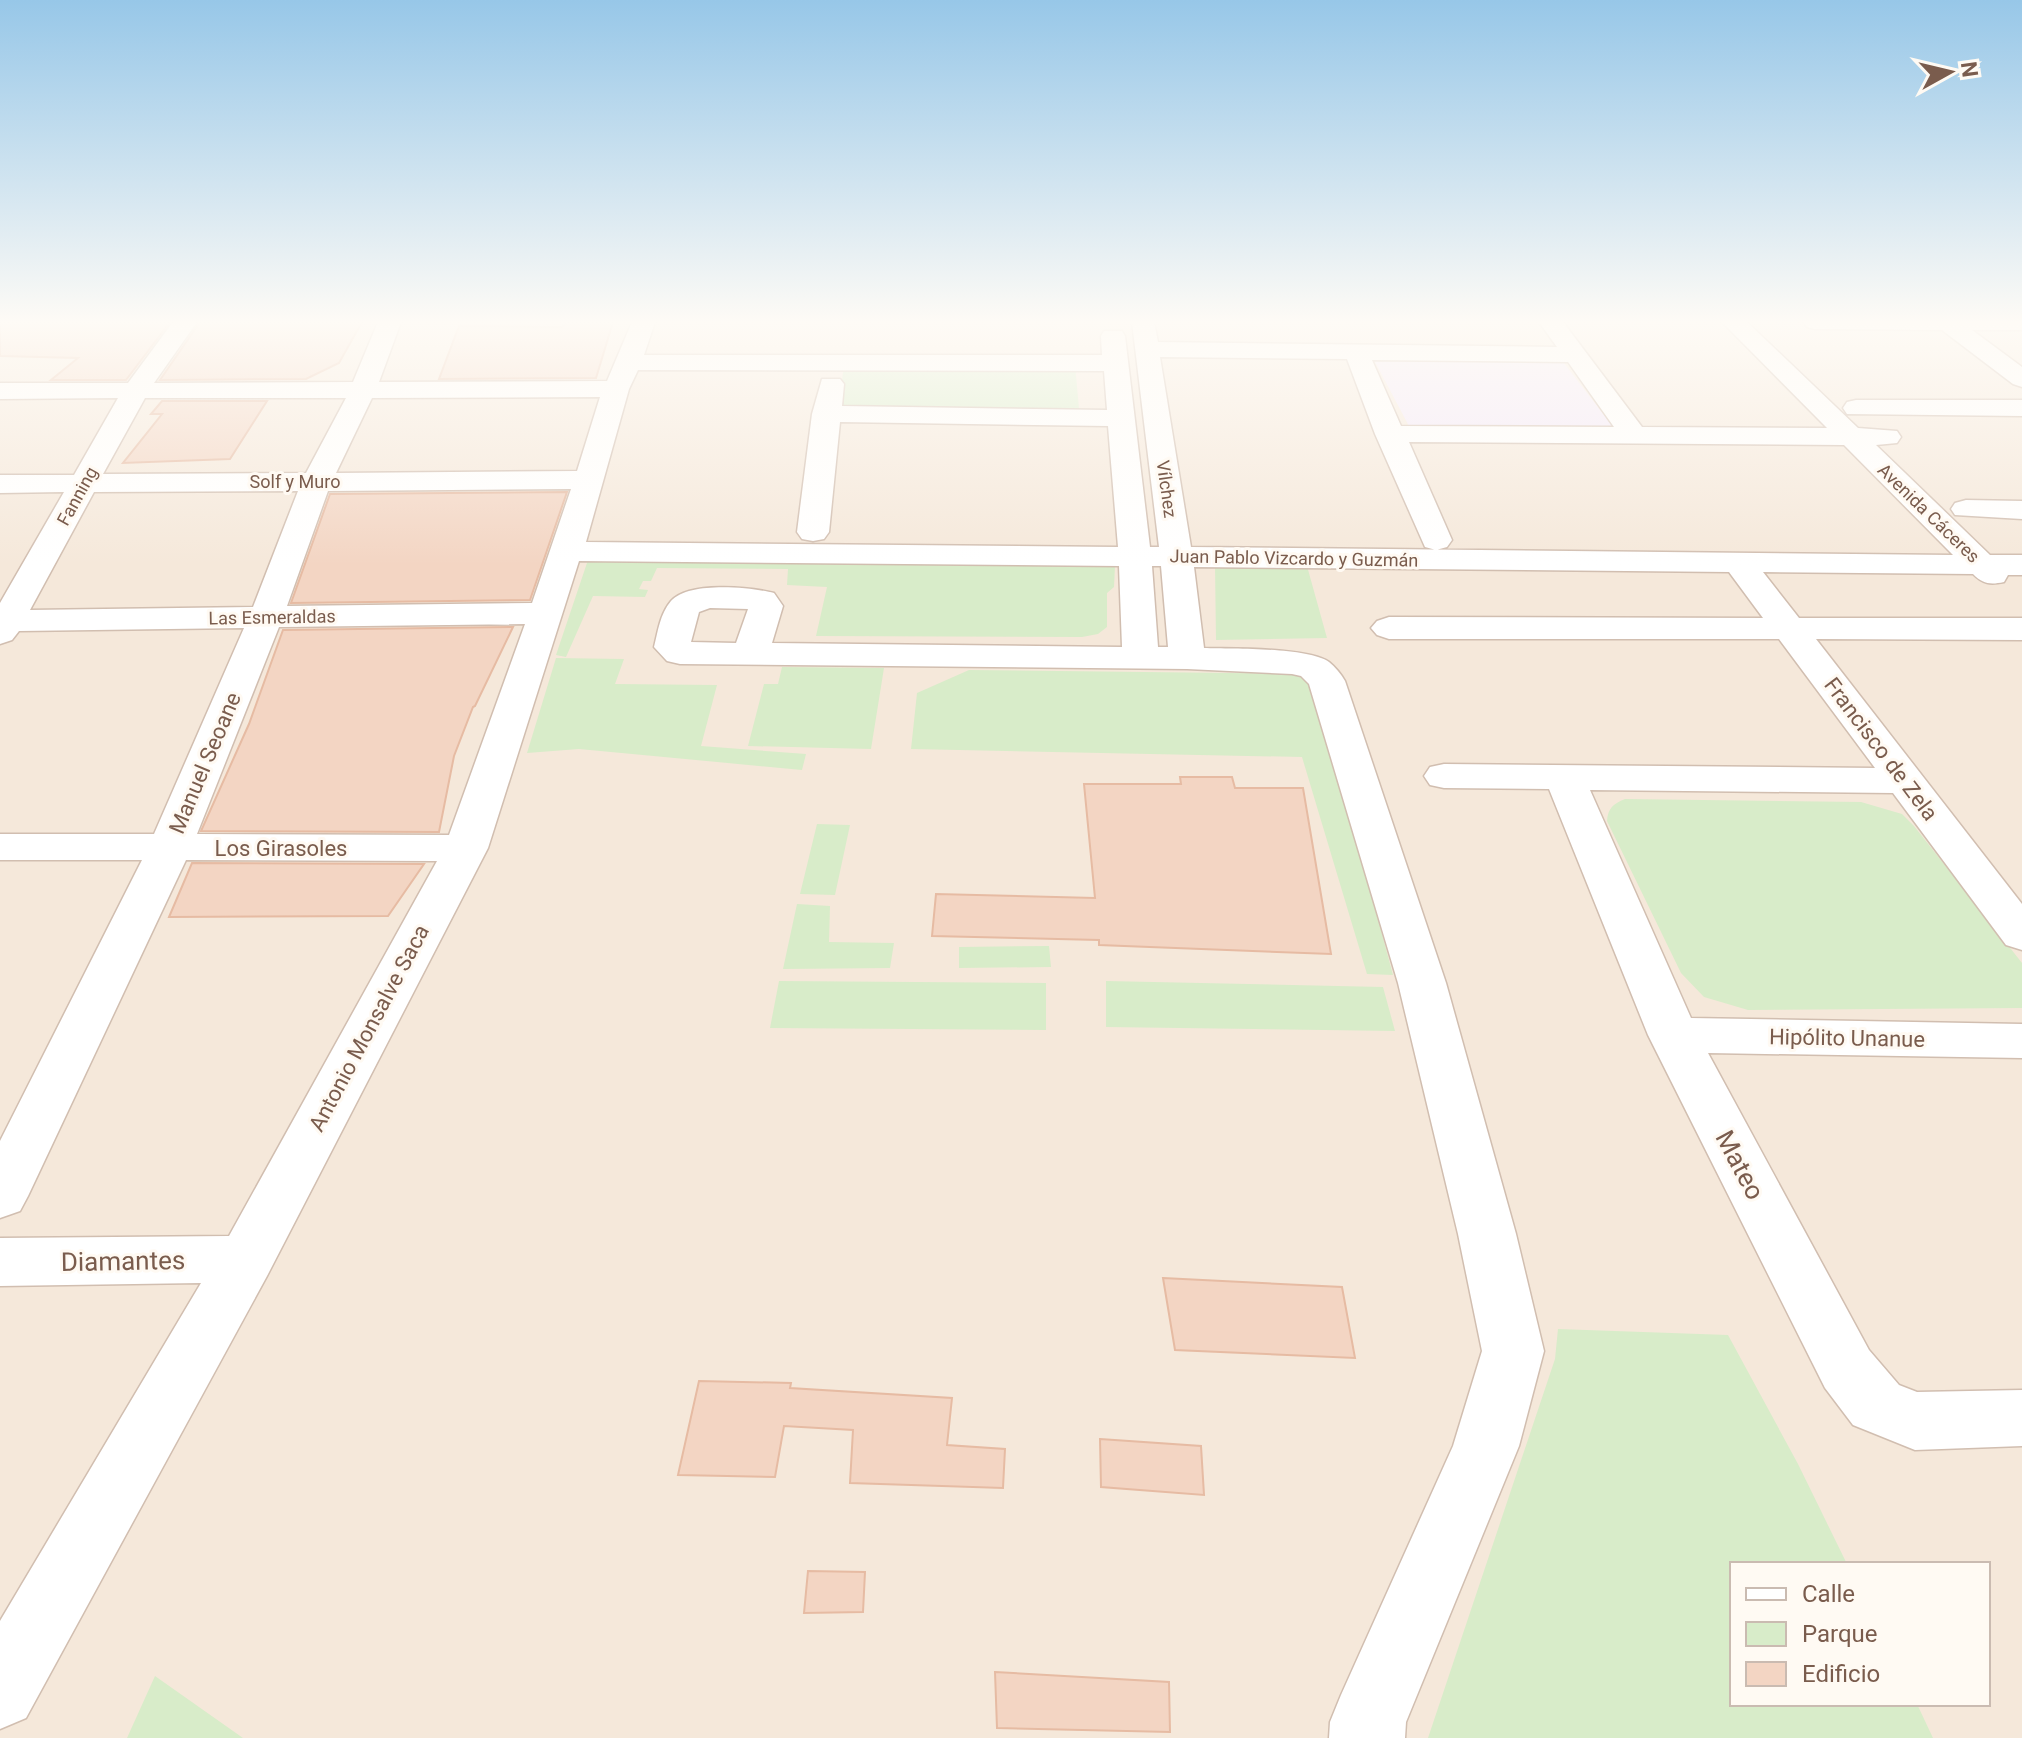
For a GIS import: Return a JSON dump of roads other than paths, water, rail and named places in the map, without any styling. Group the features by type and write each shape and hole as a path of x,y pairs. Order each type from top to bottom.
{"street":[{"name":"Fanning","path":"2,625 129,403"},
{"name":"Manuel Seoane","path":"0,1196 170,848 266,617 317,481 356,403"},
{"name":"Antonio Monsalve Saca","path":"0,1692 246,1259 466,848 614,403"},
{"path":"813,532 828,403"},
{"name":"Vílchez","path":"1119,403 1140,657"},
{"name":"Vílchez","path":"1155,403 1176,547 1187,658"},
{"path":"1377,403 1436,540"},
{"path":"1610,403 1634,436"},
{"name":"Avenida Cáceres","path":"1817,403 1851,436 1999,557"},
{"name":"Avenida Cáceres","path":"1851,403 1920,468"},
{"path":"1856,408 2022,408"},
{"path":"826,414 1121,418"},
{"path":"1389,434 1887,437"},
{"name":"Solf y Muro","path":"0,484 590,480"},
{"name":"Avenida Cáceres","path":"1943,488 1966,509 1999,557 2022,604"},
{"path":"1966,509 2022,510"},
{"name":"Juan Pablo Vizcardo y Guzmán","path":"570,540 813,532 1133,546"},
{"name":"Juan Pablo Vizcardo y Guzmán","path":"570,540 1133,546 1740,564 1999,557"},
{"name":"Juan Pablo Vizcardo y Guzmán","path":"1176,547 1436,540 1999,557"},
{"name":"Francisco de Zela","path":"1740,564 2022,935"},
{"name":"Las Esmeraldas","path":"2,625 544,613"},
{"path":"1389,628 1788,626 2022,629"},
{"path":"751,652 1140,657 1292,663 1314,668 1327,681 1422,983 1487,1234 1513,1351 1486,1446 1368,1722 1367,1738"},
{"path":"1444,776 1905,781"},
{"name":"Mateo","path":"1565,778 1673,1035 1847,1369 1876,1405 1915,1421 2022,1418"},
{"name":"Los Girasoles","path":"0,847 466,848"},
{"name":"Hipólito Unanue","path":"1673,1035 2022,1041"},
{"name":"Diamantes","path":"0,1262 246,1259"}]}
